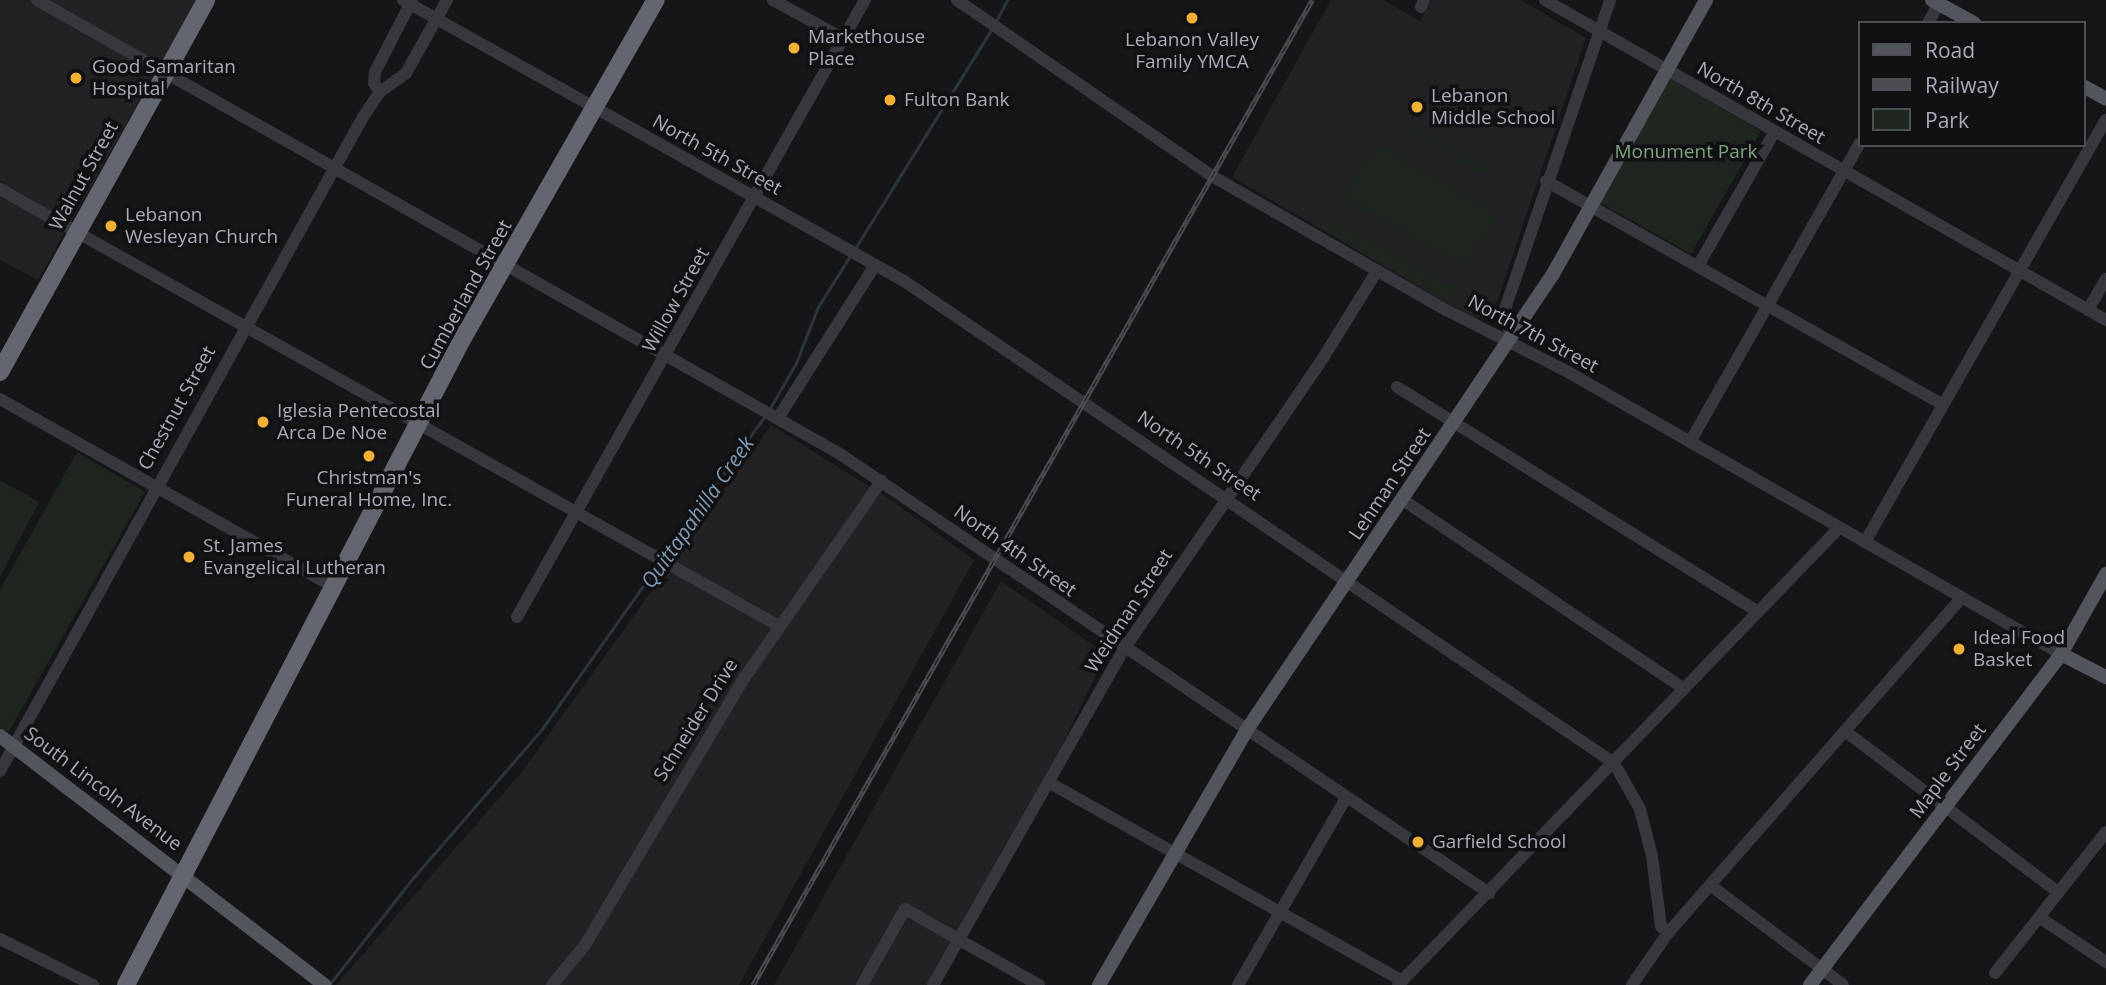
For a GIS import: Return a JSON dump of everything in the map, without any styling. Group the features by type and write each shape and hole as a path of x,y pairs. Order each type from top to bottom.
{"highway":[{"name":"Walnut Street","path":"0,372 206,0"},
{"name":"Cumberland Street","path":"126,985 504,265 656,0"}],"main road":[{"name":"Lehman Street","path":"1099,985 1173,852 1246,731 1511,342 1592,207 1706,0"},
{"path":"1938,1 1971,21"},
{"path":"2085,87 2106,99"},
{"name":"Maple Street","path":"1811,985 2061,654 2106,574"},
{"name":"North 7th Street","path":"2061,654 2106,677"},
{"name":"South Lincoln Avenue","path":"0,736 324,985"}],"street":[{"name":"North 4th Street","path":"37,0 334,170 771,414 881,481 1124,649 1489,893"},
{"name":"Chestnut Street","path":"0,771 155,487 334,170 380,92 406,72 447,0"},
{"path":"773,0 844,39"},
{"name":"Willow Street","path":"517,617 865,0"},
{"name":"North 7th Street","path":"957,0 998,31 1212,176 1377,271 1690,442 2061,654"},
{"name":"North 8th Street","path":"1545,0 1773,133 2106,320"},
{"path":"1511,342 1505,309 1546,181 1610,0"},
{"name":"Chestnut Street","path":"380,92 374,83 375,72 408,1"},
{"name":"North 5th Street","path":"408,1 594,109 875,265 1227,498 1614,763 1640,809 1652,856 1661,926 1668,933"},
{"path":"1929,21 1938,1"},
{"path":"1865,542 2106,120"},
{"path":"1698,266 1773,133"},
{"path":"1690,442 1857,147"},
{"path":"1546,181 1942,404"},
{"path":"0,189 243,330 422,424 779,626"},
{"path":"771,414 875,265"},
{"name":"Weidman Street","path":"933,985 1124,649 1377,271"},
{"path":"2088,310 2106,279"},
{"path":"1396,387 1758,611"},
{"path":"0,399 333,587"},
{"name":"Schneider Drive","path":"552,985 585,945 709,733 779,626 881,481"},
{"path":"1403,500 1684,689"},
{"path":"1048,782 1324,937 1400,983 1839,528"},
{"path":"1632,985 1668,933 1961,598"},
{"path":"1845,730 2058,892"},
{"path":"1238,985 1346,798"},
{"path":"1995,973 2106,832"},
{"path":"1710,885 1843,985"},
{"path":"862,985 905,909 1039,985"},
{"path":"2039,917 2106,962"},
{"path":"0,939 93,985"}],"shaded area":[{"name":"Good Samaritan Hospital","path":"0,0 196,0 38,280 0,260"},
{"name":"Lebanon Middle School","path":"1331,0 1383,0 1420,21 1432,0 1521,0 1586,38 1497,302 1476,320 1232,177"},
{"path":"771,425 888,498 974,560 739,985 336,985 521,773"},
{"path":"1001,581 1106,654 1062,745 927,985 774,985"}],"green space":[{"name":"Monument Park","path":"1666,76 1761,131 1691,254 1597,201"},
{"path":"1419,128 1490,168 1486,176 1415,136"},
{"path":"1375,143 1498,213 1466,268 1344,198"},
{"path":"1334,220 1455,288 1449,301 1327,232"},
{"path":"77,452 145,492 8,733 0,727 0,590"},
{"path":"0,480 39,502 0,577"}],"waterway":[{"name":"Quittapahilla Creek","path":"996,21 1007,0"},
{"name":"Quittapahilla Creek","path":"856,247 991,30"},
{"name":"Quittapahilla Creek","path":"769,410 796,363 818,307 850,256"},
{"name":"Quittapahilla Creek","path":"665,555 765,416"},
{"name":"Quittapahilla Creek","path":"329,985 413,878 542,729 659,563"}],"railway":[{"path":"753,985 1312,0"}],"place":[{"name":"Lebanon Valley Family YMCA","path":"1192,18"},
{"name":"Markethouse Place","path":"794,48"},
{"name":"Good Samaritan Hospital","path":"76,78"},
{"name":"Fulton Bank","path":"890,100"},
{"name":"Lebanon Middle School","path":"1417,107"},
{"name":"Lebanon Wesleyan Church","path":"111,226"},
{"name":"Iglesia Pentecostal Arca De Noe","path":"263,422"},
{"name":"Christman's Funeral Home, Inc.","path":"369,456"},
{"name":"St. James Evangelical Lutheran","path":"189,557"},
{"name":"Ideal Food Basket","path":"1959,649"},
{"name":"Garfield School","path":"1418,842"}]}
